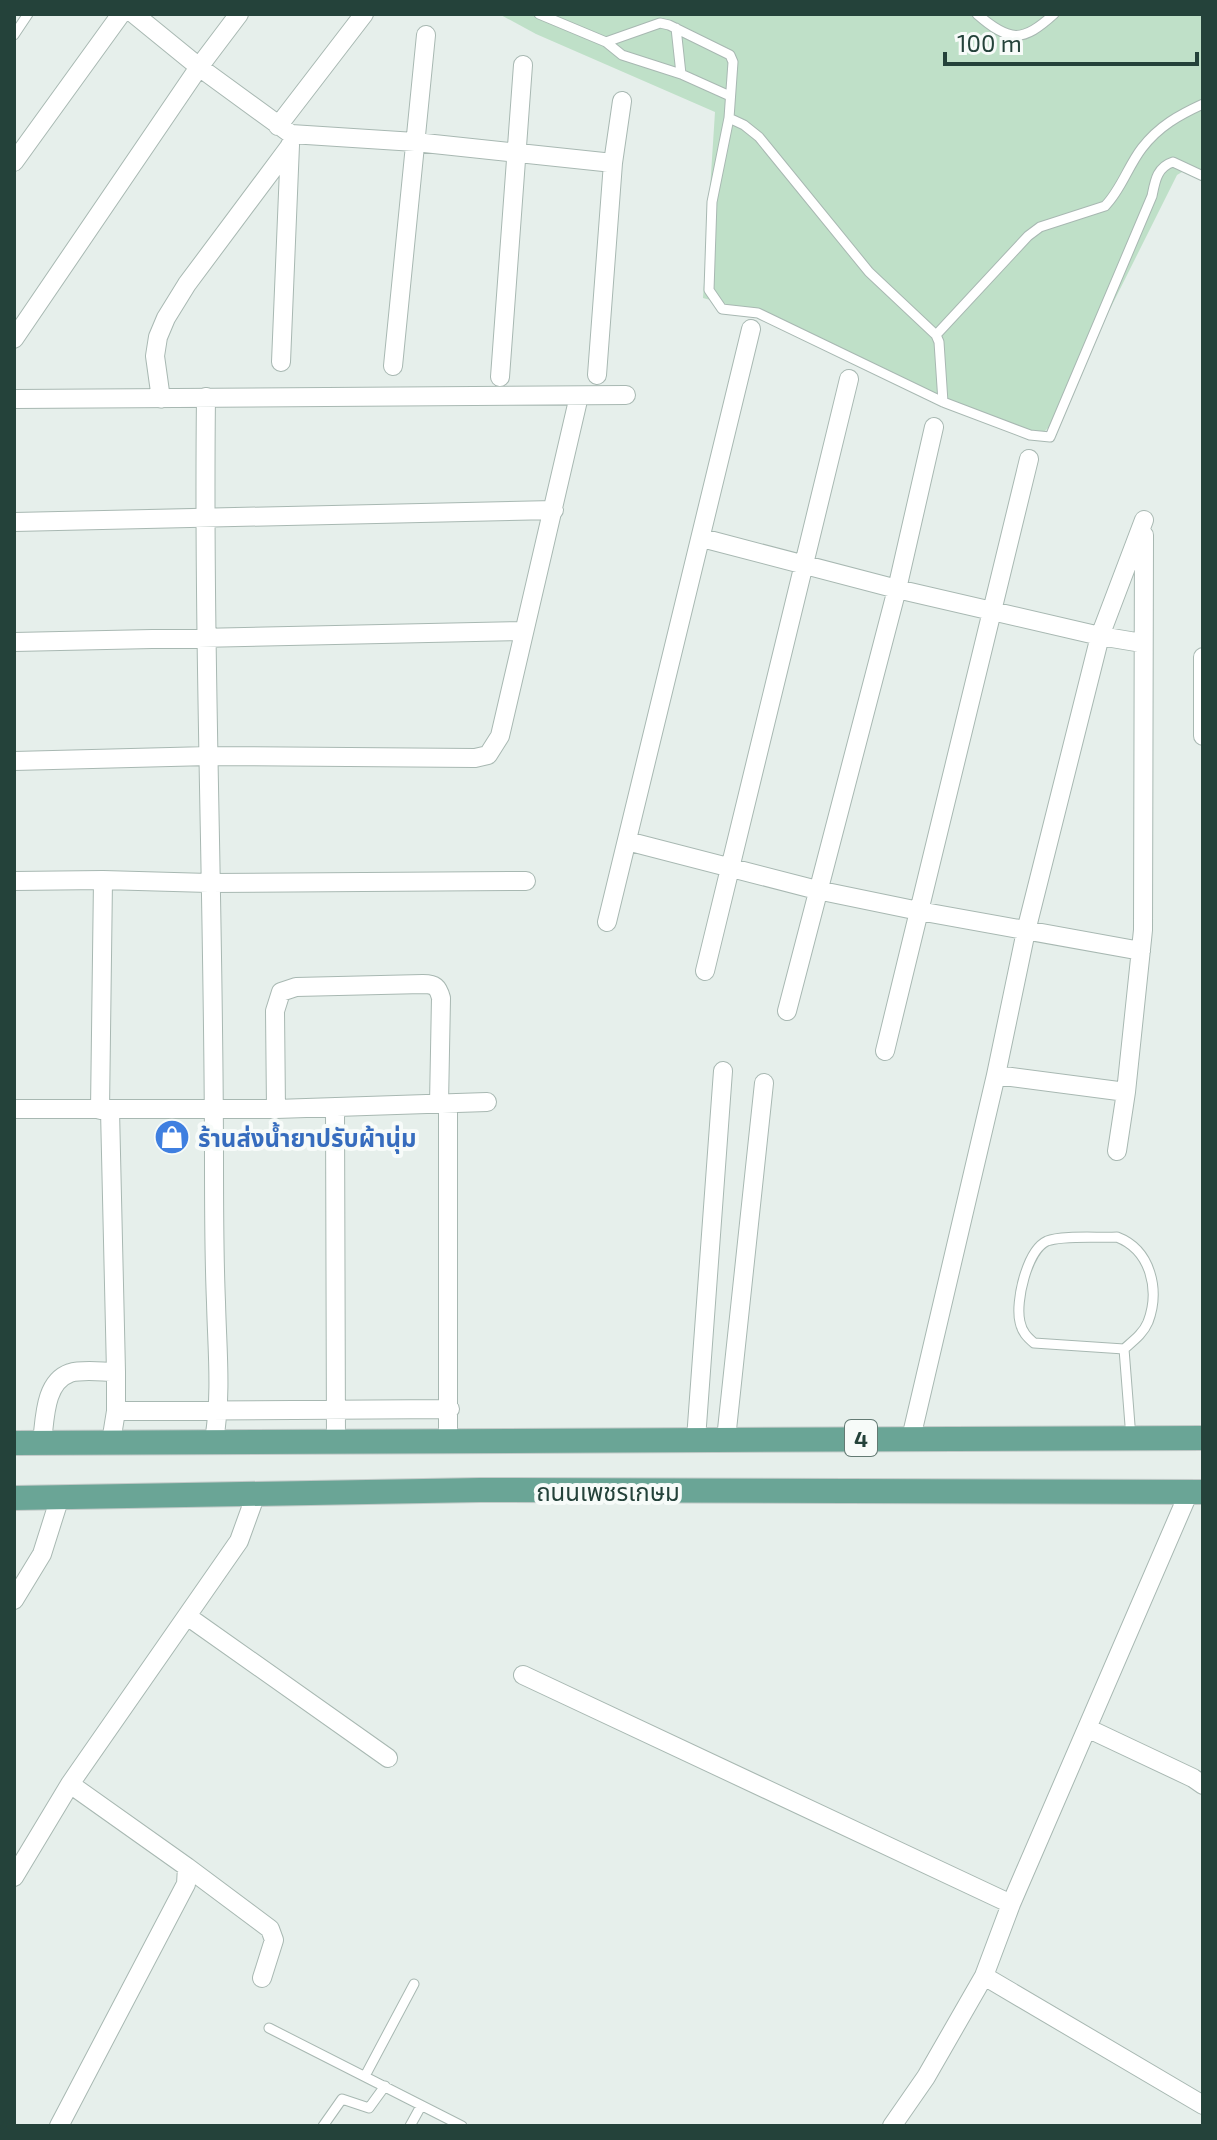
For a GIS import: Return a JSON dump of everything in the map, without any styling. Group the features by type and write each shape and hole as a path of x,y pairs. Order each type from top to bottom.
{"main road":[{"name":"4","path":"14,1443 1203,1438"},
{"name":"ถนนเพชรเกษม","path":"14,1498 480,1490 1196,1492"}],"street":[{"path":"14,162 121,14"},
{"path":"134,14 286,135 415,142 613,163"},
{"path":"14,339 199,67 239,14"},
{"path":"161,399 155,356 158,337 166,318 364,14"},
{"path":"393,366 426,35"},
{"path":"500,377 523,65"},
{"path":"597,375 613,163 622,101"},
{"path":"281,362 286,135"},
{"path":"607,922 751,329"},
{"path":"705,971 849,379"},
{"path":"14,399 626,395"},
{"path":"14,761 209,756 475,758 488,755 500,736 579,396"},
{"path":"206,397 204,517 219,1409 214,1440"},
{"path":"787,1011 897,589 934,427"},
{"path":"885,1051 1029,459"},
{"path":"14,522 554,510"},
{"path":"911,1438 996,1075 1026,931 1100,636 1144,520 1141,951 1117,1151"},
{"path":"702,538 897,589 1142,643"},
{"path":"14,642 524,631"},
{"path":"1203,657 1203,736"},
{"path":"627,841 817,890 1141,951"},
{"path":"103,880 105,1110 116,1372 116,1411 111,1442"},
{"path":"14,881 526,881"},
{"path":"276,1109 275,1011 281,992 296,987 433,984 439,988 450,1409 448,1440"},
{"path":"696,1439 723,1071"},
{"path":"996,1075 1126,1092"},
{"path":"726,1439 764,1083"},
{"path":"14,1109 276,1109 487,1102"},
{"path":"335,1107 336,1440"},
{"path":"42,1442 47,1404 60,1378 72,1372 116,1372"},
{"path":"116,1411 450,1409"},
{"path":"892,2126 926,2077 984,1976 1011,1904 1087,1728 1196,1492"},
{"path":"14,1877 70,1784 239,1541 256,1494"},
{"path":"14,1600 42,1554 60,1497"},
{"path":"187,1616 388,1758"},
{"path":"523,1675 1011,1904"},
{"path":"1087,1728 1203,1785"},
{"path":"70,1784 270,1929 274,1940 262,1978"},
{"path":"59,2126 186,1884 187,1867"},
{"path":"984,1976 1203,2105"}],"lane":[{"path":"14,35 28,14"},
{"path":"539,14 606,42 622,55 681,74 730,96"},
{"path":"977,14 1007,34 1020,37 1036,30 1054,14"},
{"path":"606,42 660,23 730,55 733,62 729,118 712,202 709,290 722,309 758,313 943,402 1030,435 1050,437 1152,196 1156,177 1164,165 1173,162 1203,176"},
{"path":"676,28 681,74"},
{"path":"936,335 1028,236 1040,227 1105,206 1142,148 1171,118 1203,104"},
{"path":"729,118 759,137 869,272 936,335 943,402"},
{"path":"1117,1237 1125,1240 1144,1259 1153,1283 1148,1324 1138,1338 1124,1349 1034,1343 1025,1334 1019,1320 1022,1281 1039,1246 1050,1240 1117,1237"},
{"path":"1124,1349 1131,1439"},
{"path":"365,2076 414,1984"},
{"path":"269,2028 462,2126"},
{"path":"323,2126 342,2099 369,2108 385,2086"},
{"path":"410,2126 421,2106"}],"green space":[{"path":"499,14 1203,14 1203,177 1187,169 1177,175 1053,423 1041,435 920,393 758,313 703,298 715,112 536,34"}],"place":[{"name":"ร้านส่งน้ำยาปรับผ้านุ่ม","path":"172,1137"}]}
